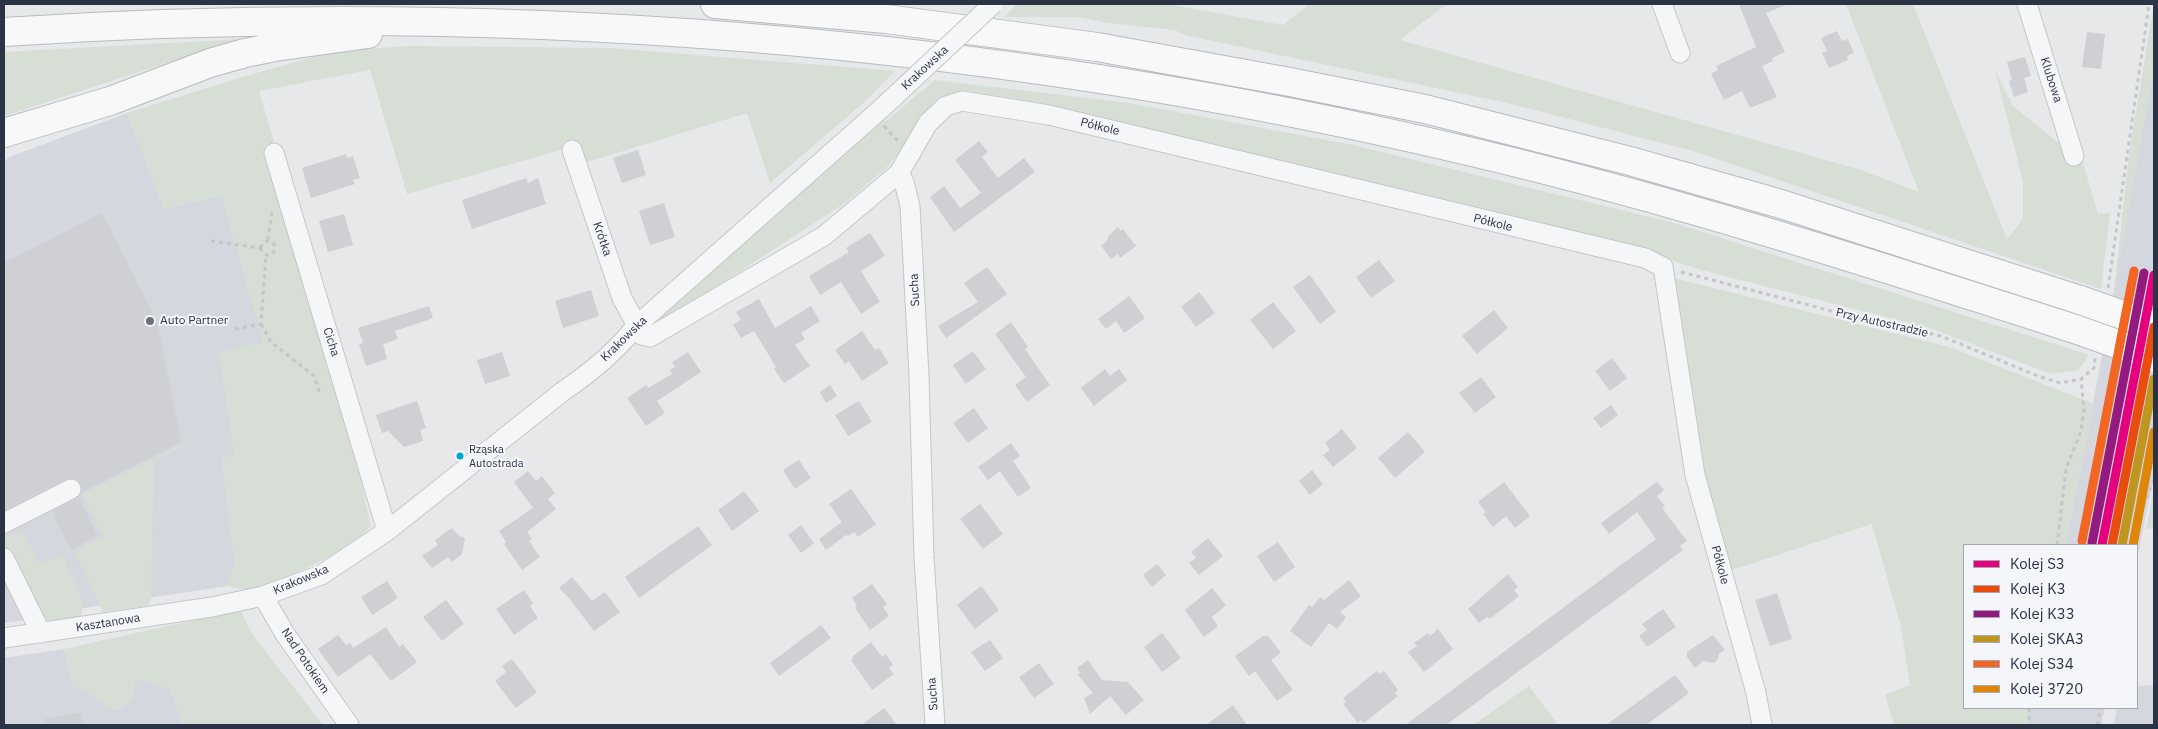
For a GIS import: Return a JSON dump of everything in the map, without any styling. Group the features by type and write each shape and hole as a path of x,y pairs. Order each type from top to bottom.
{"highway":[{"path":"715,4 886,19 1097,47 1425,109 1630,161 1771,201 2080,300 2154,326"},
{"path":"4,32 242,20 367,19 478,22 678,31 912,53 1029,68 1270,108 1472,152 1626,190 1779,234 2075,329 2154,357"},
{"path":"4,147 110,101 210,63 245,53 337,38 478,22"},
{"path":"4,133 110,101"}],"street":[{"name":"Krakowska","path":"212,607 262,596 322,575 387,531 587,374 623,343 636,326 878,111 994,4"},
{"path":"1662,4 1680,53"},
{"name":"Klubowa","path":"2027,4 2074,156"},
{"name":"Półkole","path":"899,173 928,123 946,106 962,101 1048,115 1645,258 1664,267 1696,476 1756,693 1762,725"},
{"name":"Krótka","path":"572,150 622,298 636,326"},
{"name":"Cicha","path":"274,153 387,531"},
{"path":"636,326 642,335 650,337 824,236 899,173"},
{"name":"Sucha","path":"899,173 904,182 910,206 920,376 924,558 935,725"},
{"path":"4,523 71,489"},
{"path":"4,558 41,633"},
{"name":"Nad Potokiem","path":"262,596 285,634 349,725"},
{"name":"Kasztanowa","path":"4,638 212,607"}],"path":[{"path":"2107,290 2149,4"},
{"path":"878,111 910,154"},
{"path":"211,240 260,248"},
{"path":"265,241 274,243 275,251 271,255 266,255 262,253 260,248 265,241"},
{"path":"266,255 262,324 271,342 314,376 320,394"},
{"name":"Przy Autostradzie","path":"1664,267 1851,316 1941,336 2038,376 2060,383 2081,378 2094,368 2097,349"},
{"path":"235,329 262,324"},
{"path":"2057,544 2066,469 2081,431 2084,410 2081,378"},
{"path":"2136,544 2143,507 2154,480"},
{"path":"2029,709 2029,725"},
{"path":"2097,725 2101,709"}],"shaded area":[{"path":"1017,4 1166,4 1283,25 1310,4 1447,4 1400,40 1858,169 1919,192 1846,4 1913,4 2007,239 2023,219 2023,182 1995,70 2012,105 2083,163 2098,214 2110,213 2101,289 1693,151 1507,103 1185,35 1175,30 1108,23 1079,17 1004,17"},
{"path":"2154,5 2154,476 2138,553 2138,544 2066,544 2114,292 2129,156"},
{"path":"2154,5 2154,71 2114,292 2129,156"},
{"path":"241,39 4,116 4,52"},
{"path":"408,46 610,48 895,71 862,104 770,183 747,113 584,163 578,145 407,194 370,70 259,91 274,142 264,146 272,181 348,425 371,526 349,547 278,582 248,591 227,586 235,563 222,459 234,455 219,353 263,342 221,196 164,209 127,113 239,78 335,51"},
{"path":"935,80 1129,103 1353,145 1674,223 2089,355 2078,370 2051,374 1930,328 1709,272 1536,221 1272,158 958,94 906,144 886,168 845,203 650,330 656,321 878,120 886,121"},
{"path":"127,113 164,209 221,196 348,425 222,459 235,563 227,586 44,614 4,535 4,161 12,156"},
{"path":"1674,278 1952,348 2094,404 2066,544 1963,544 1963,709 2031,709 2027,725 1894,725 1885,695 1910,685 1901,627 1872,524 1729,571 1704,485"},
{"path":"180,445 180,448 154,462 151,601 146,606 103,612 74,551 103,536 82,495"},
{"path":"2154,489 2154,528 2146,529"},
{"path":"22,531 40,564 62,555 83,601 81,618 49,622 36,606 4,545 4,537"},
{"path":"4,578 24,620 4,623"},
{"path":"240,610 253,635 323,725 183,725 170,688 135,679 133,699 116,711 72,684 64,649"},
{"path":"64,649 72,684 117,711 133,699 135,679 170,688 183,725 4,725 4,658"},
{"path":"2154,685 2154,725 2114,725 2117,709 2138,709 2138,686"},
{"path":"1529,686 1558,725 1473,725"},
{"path":"2030,709 2105,709 2101,725 2026,725"}],"building":[{"path":"1739,4 1788,4 1766,13 1785,52 1772,58 1773,61 1762,66 1777,97 1750,108 1742,91 1724,100 1711,74 1718,70 1716,66 1756,47"},
{"path":"1837,31 1842,41 1848,39 1854,53 1847,56 1848,60 1829,68 1822,53 1827,51 1821,38"},
{"path":"2087,32 2105,34 2101,69 2082,67"},
{"path":"2025,57 2031,76 2024,78 2028,92 2014,97 2009,81 2012,80 2007,62"},
{"path":"979,141 988,152 982,157 998,178 1024,158 1035,172 954,232 930,197 944,186 960,208 981,193 955,160"},
{"path":"638,150 646,175 622,183 613,158"},
{"path":"346,154 347,158 353,156 360,178 353,180 355,184 311,198 302,168"},
{"path":"526,178 528,183 538,178 546,204 472,229 462,200"},
{"path":"664,203 675,237 650,245 639,211"},
{"path":"102,213 157,322 181,442 82,492 81,484 78,480 66,479 4,510 4,263"},
{"path":"344,214 353,245 328,252 319,221"},
{"path":"1118,227 1121,231 1123,229 1136,246 1120,258 1118,254 1111,259 1101,246"},
{"path":"870,233 885,256 861,271 880,302 861,314 841,282 820,295 809,276 849,252 846,248"},
{"path":"1379,260 1395,281 1371,298 1356,277"},
{"path":"987,267 1007,294 946,338 938,326 978,302 964,283"},
{"path":"1310,275 1336,312 1320,324 1293,287"},
{"path":"591,290 599,316 563,328 555,301"},
{"path":"1199,292 1215,313 1196,327 1181,307"},
{"path":"1129,296 1145,318 1124,333 1116,321 1106,329 1098,319"},
{"path":"759,299 775,328 811,306 820,321 801,333 805,339 795,345 810,366 784,383 774,369 776,367 754,331 741,338 733,325 741,320 736,312"},
{"path":"1273,302 1296,331 1273,349 1250,320"},
{"path":"429,306 433,318 395,331 398,339 383,344 387,359 366,366 359,344 363,343 358,328"},
{"path":"1494,310 1508,328 1477,354 1462,336"},
{"path":"1011,322 1028,347 1025,349 1050,385 1027,402 1015,385 1026,377 995,334"},
{"path":"862,331 875,350 879,348 889,363 862,381 849,361 845,364 835,350"},
{"path":"973,351 986,369 966,384 953,365"},
{"path":"502,352 510,376 485,384 477,360"},
{"path":"688,352 701,372 657,401 665,413 646,426 627,398 646,385 648,388 672,374 670,370 675,367 672,362"},
{"path":"1612,358 1627,378 1610,391 1595,371"},
{"path":"1105,369 1110,376 1119,369 1127,380 1094,406 1081,388"},
{"path":"1481,377 1496,397 1475,413 1459,393"},
{"path":"830,385 837,396 826,403 820,392"},
{"path":"417,401 426,428 420,430 423,441 404,447 388,431 382,433 376,415"},
{"path":"859,401 872,422 848,436 835,415"},
{"path":"1611,405 1618,415 1601,428 1593,418"},
{"path":"974,408 988,428 968,443 953,423"},
{"path":"1342,429 1357,448 1333,467 1323,455 1330,450 1325,443"},
{"path":"1408,432 1425,452 1395,478 1378,458"},
{"path":"1011,443 1020,456 1013,461 1031,488 1018,497 1000,471 988,480 978,467"},
{"path":"799,460 811,478 795,489 783,470"},
{"path":"1312,470 1323,484 1310,495 1299,481"},
{"path":"528,471 536,481 542,476 555,493 548,499 556,509 527,532 532,539 529,541 540,557 522,570 504,544 506,542 499,531 533,508 514,482"},
{"path":"1504,482 1530,516 1515,528 1506,516 1493,527 1483,514 1486,512 1478,502"},
{"path":"1657,482 1664,490 1657,496 1665,506 1662,508 1687,541 1680,546 1683,550 1446,725 1405,725 1656,539 1637,512 1609,534 1601,523"},
{"path":"851,489 876,524 858,537 854,532 848,536 846,535 826,550 819,539 842,522 829,504"},
{"path":"744,491 759,511 732,531 718,510"},
{"path":"79,497 97,536 71,550 54,516 56,515 54,510"},
{"path":"980,504 1003,534 983,549 960,519"},
{"path":"801,525 814,543 801,553 788,535"},
{"path":"698,526 712,545 639,598 625,577"},
{"path":"452,528 459,536 465,538 462,554 452,562 448,557 432,568 422,556 438,545 435,540"},
{"path":"1208,538 1223,556 1199,575 1189,563 1196,558 1191,552"},
{"path":"1278,542 1295,567 1274,582 1257,556"},
{"path":"1157,564 1166,575 1152,587 1143,575"},
{"path":"1508,574 1518,587 1514,590 1519,596 1490,619 1487,617 1479,623 1468,609"},
{"path":"572,577 592,601 605,592 620,612 594,631 559,588"},
{"path":"1349,580 1361,596 1340,612 1346,617 1337,629 1329,623 1311,647 1290,631 1309,605 1312,607 1320,597 1324,600"},
{"path":"387,581 398,598 372,615 361,597"},
{"path":"872,584 887,604 883,607 889,616 870,630 855,608 857,606 852,598"},
{"path":"981,586 999,610 975,629 957,605"},
{"path":"1212,588 1226,605 1212,617 1218,626 1204,637 1185,610"},
{"path":"524,590 533,603 530,606 538,618 514,635 496,609"},
{"path":"1777,593 1792,639 1770,646 1755,600"},
{"path":"446,600 464,624 442,641 423,617"},
{"path":"1663,609 1676,627 1647,647 1639,636 1647,630 1642,624"},
{"path":"821,625 831,638 779,676 770,663"},
{"path":"386,627 399,647 403,644 417,662 391,681 370,654 338,677 318,649 338,635 346,645 350,643 353,648"},
{"path":"1438,629 1453,649 1424,672 1408,652 1417,646 1414,643 1428,633 1430,636"},
{"path":"1162,633 1181,658 1162,672 1144,647"},
{"path":"1713,635 1725,650 1719,654 1718,659 1714,663 1703,661 1695,668 1687,657 1687,652"},
{"path":"1263,636 1268,636 1281,653 1271,660 1293,690 1277,701 1255,671 1249,676 1235,656"},
{"path":"990,640 1003,658 985,671 971,652"},
{"path":"871,642 882,657 886,654 893,665 889,668 894,674 872,690 851,660 853,659 852,657"},
{"path":"512,659 537,692 516,708 495,681 506,672 502,666"},
{"path":"1088,660 1102,680 1128,682 1144,700 1126,715 1110,696 1090,714 1084,698 1093,693 1078,675 1080,673 1077,668"},
{"path":"1039,663 1054,684 1034,698 1019,677"},
{"path":"1377,671 1380,674 1384,671 1398,690 1395,693 1398,696 1364,723 1361,720 1358,723 1343,704 1346,702 1343,698"},
{"path":"1675,675 1689,693 1646,725 1606,725"},
{"path":"1233,705 1247,725 1206,725"},
{"path":"884,708 897,725 861,725"},
{"path":"81,712 84,725 45,725 44,719"}],"rail line":[{"name":"S34","path":"2082,541 2134,271"},
{"name":"K33","path":"2092,543 2144,273"},
{"name":"S3","path":"2102,544 2154,275"},
{"name":"K3","path":"2112,544 2154,327"},
{"name":"SKA3","path":"2122,544 2154,379"},
{"name":"3720","path":"2133,544 2154,432"}],"place":[{"name":"Auto Partner","path":"150,321"},
{"name":"Rząska Autostrada","path":"460,456"}]}
